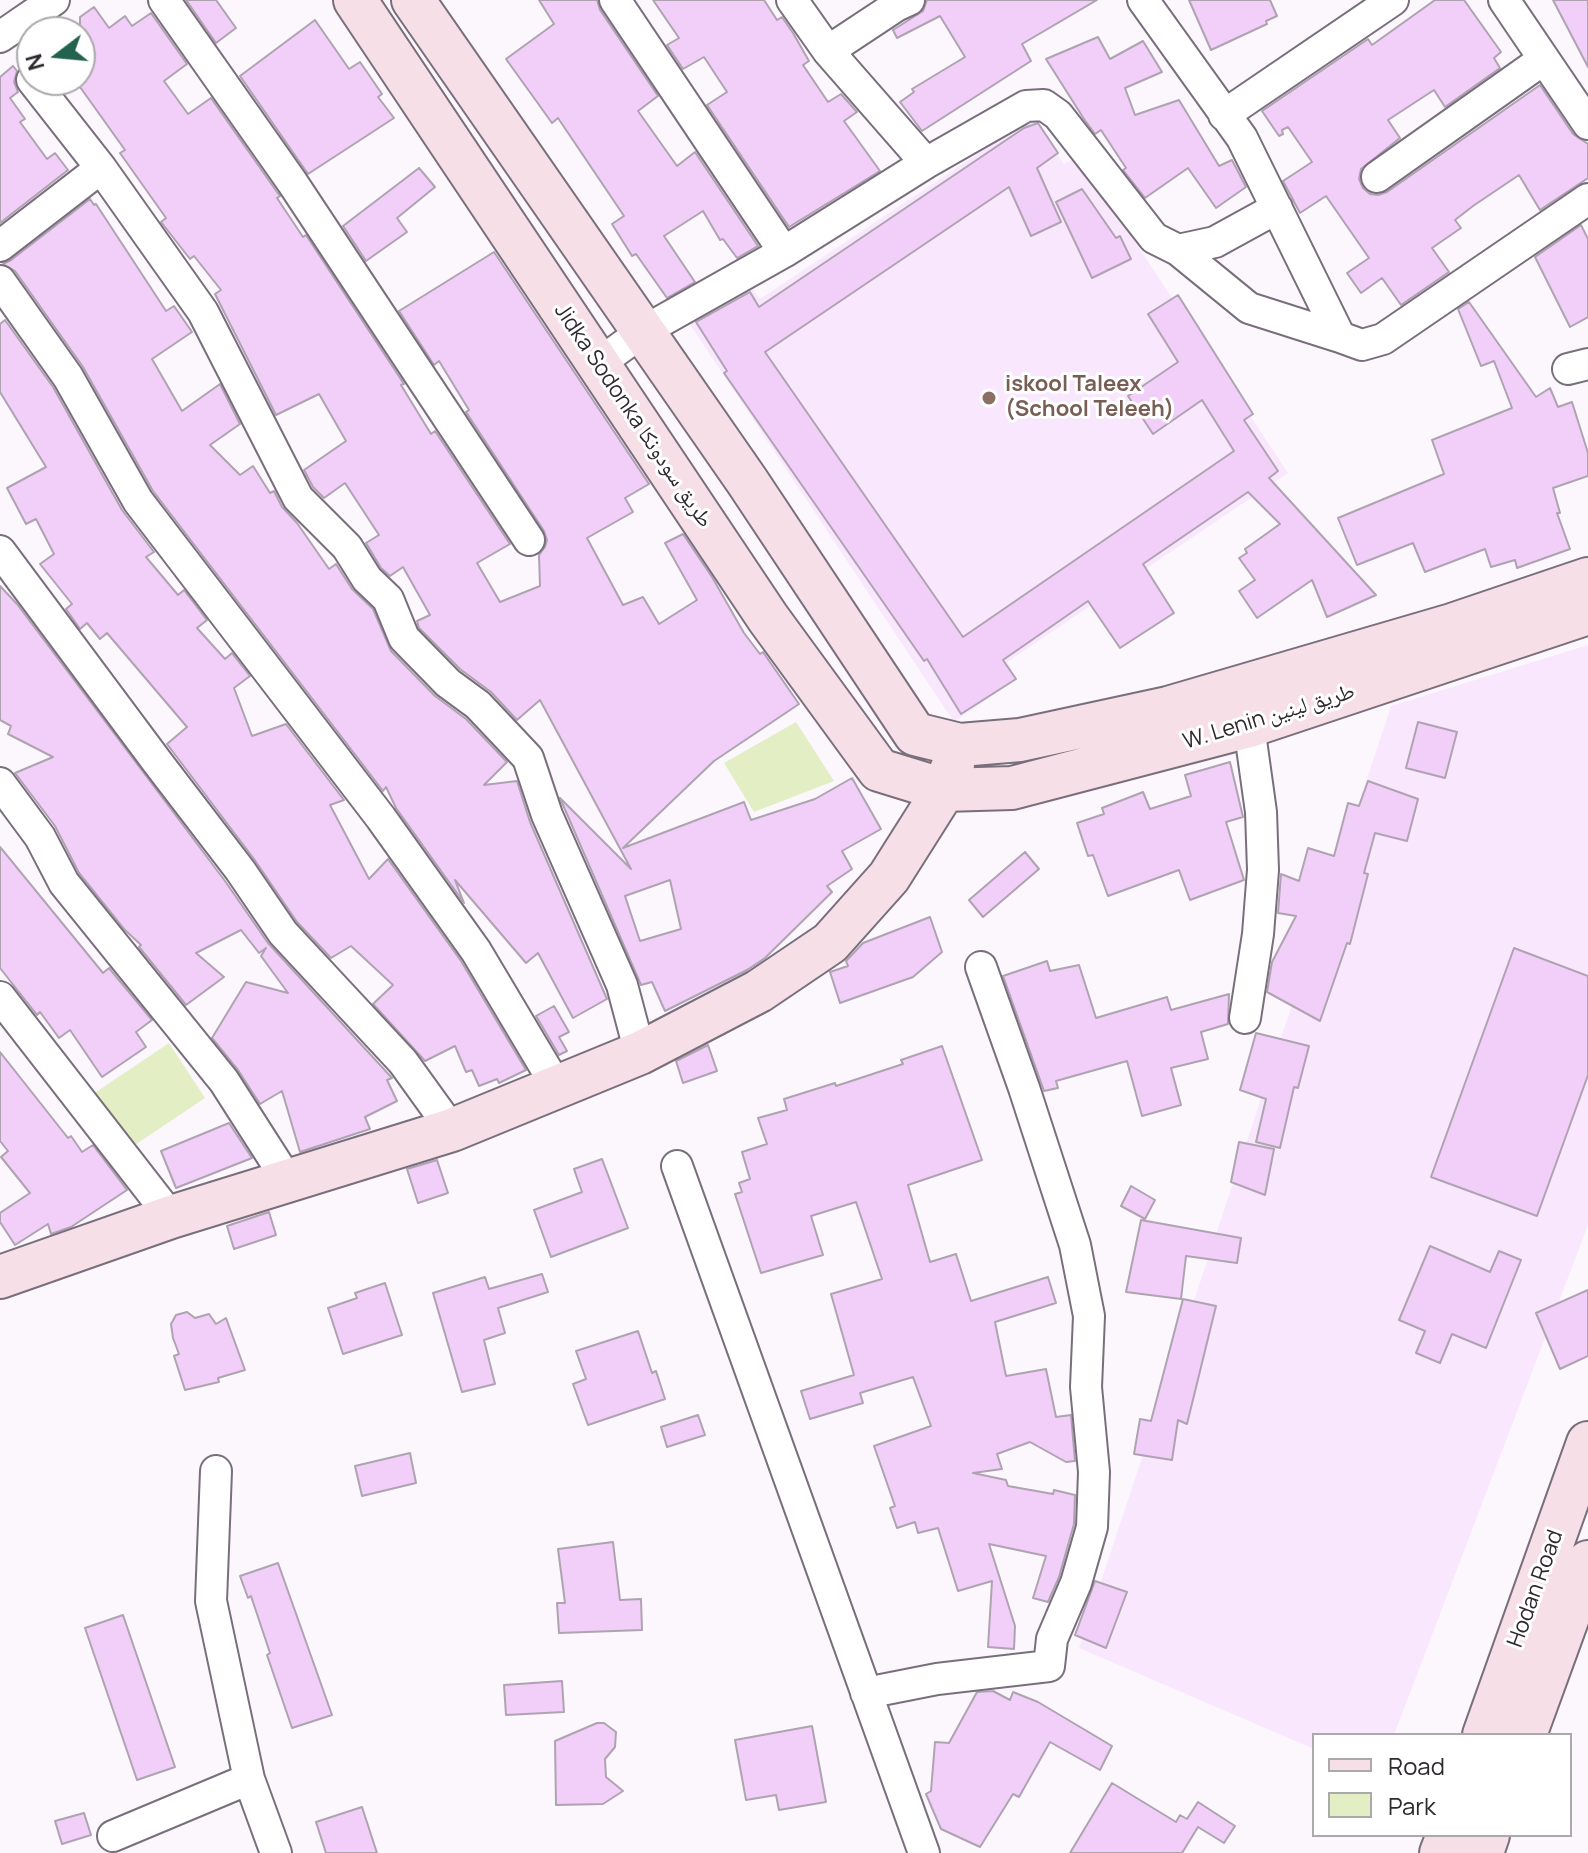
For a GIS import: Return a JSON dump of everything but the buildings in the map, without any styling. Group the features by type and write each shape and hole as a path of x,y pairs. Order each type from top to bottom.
{"main road":[{"name":"Jidka Sodonka طريق سودونكا","path":"355,0 768,618 879,770 944,790"},
{"path":"0,1277 171,1217 452,1130 640,1053 759,991 830,943 889,877 944,790 960,745 915,734 747,481 413,0"},
{"name":"W. Lenin طريق لينين","path":"944,790 1012,788 1452,625 1588,579"},
{"name":"W. Lenin طريق لينين","path":"960,745 1171,727 1249,726 1588,613"},
{"name":"Hodan Road","path":"1485,1733 1588,1443"},
{"name":"Hodan Road","path":"1526,1733 1588,1562"}],"street":[{"path":"16,59 0,38 54,0"},
{"path":"164,0 292,182 529,540"},
{"path":"615,0 784,252"},
{"path":"792,0 828,51 926,163"},
{"path":"828,51 909,0"},
{"path":"1143,0 1242,138 1340,337"},
{"path":"1224,115 1393,0"},
{"path":"1504,0 1588,124"},
{"path":"1377,177 1544,59"},
{"path":"45,96 101,168 203,312 298,498 347,547 367,579 388,599 404,638 448,683 478,705 528,758 547,815 622,985 640,1053"},
{"path":"598,364 642,332 784,252 926,163 1026,106 1044,105 1058,115 1154,238 1178,250 1249,308 1362,345 1383,339 1588,199"},
{"path":"0,246 101,168"},
{"path":"1178,250 1215,242 1277,208"},
{"path":"0,281 68,377 138,501 381,818 476,951 557,1087"},
{"path":"0,551 240,870 283,933 403,1062 452,1130"},
{"path":"1245,1018 1258,934 1263,870 1261,812 1249,726"},
{"path":"0,783 40,837 64,883 224,1081 288,1181"},
{"path":"866,1693 937,1679 1049,1666 1052,1639 1076,1583 1092,1527 1094,1472 1086,1387 1089,1316 1075,1245 981,967"},
{"path":"0,997 171,1217"},
{"path":"677,1166 924,1853"},
{"path":"216,1471 211,1601 249,1779 276,1853"},
{"path":"113,1836 249,1779"}],"shaded area":[{"name":"iskool Taleex (School Teleeh)","path":"1033,117 1064,164 1078,156 1288,473 1007,662 1017,679 954,722 689,323 748,283 760,299"},
{"path":"1588,645 1588,1225 1395,1733 1312,1733 1312,1748 1079,1648 1391,706"}],"green space":[{"path":"796,722 834,781 754,812 724,763"},
{"path":"169,1043 205,1098 126,1151 90,1096"}],"place":[{"name":"iskool Taleex (School Teleeh)","path":"989,398"}]}
